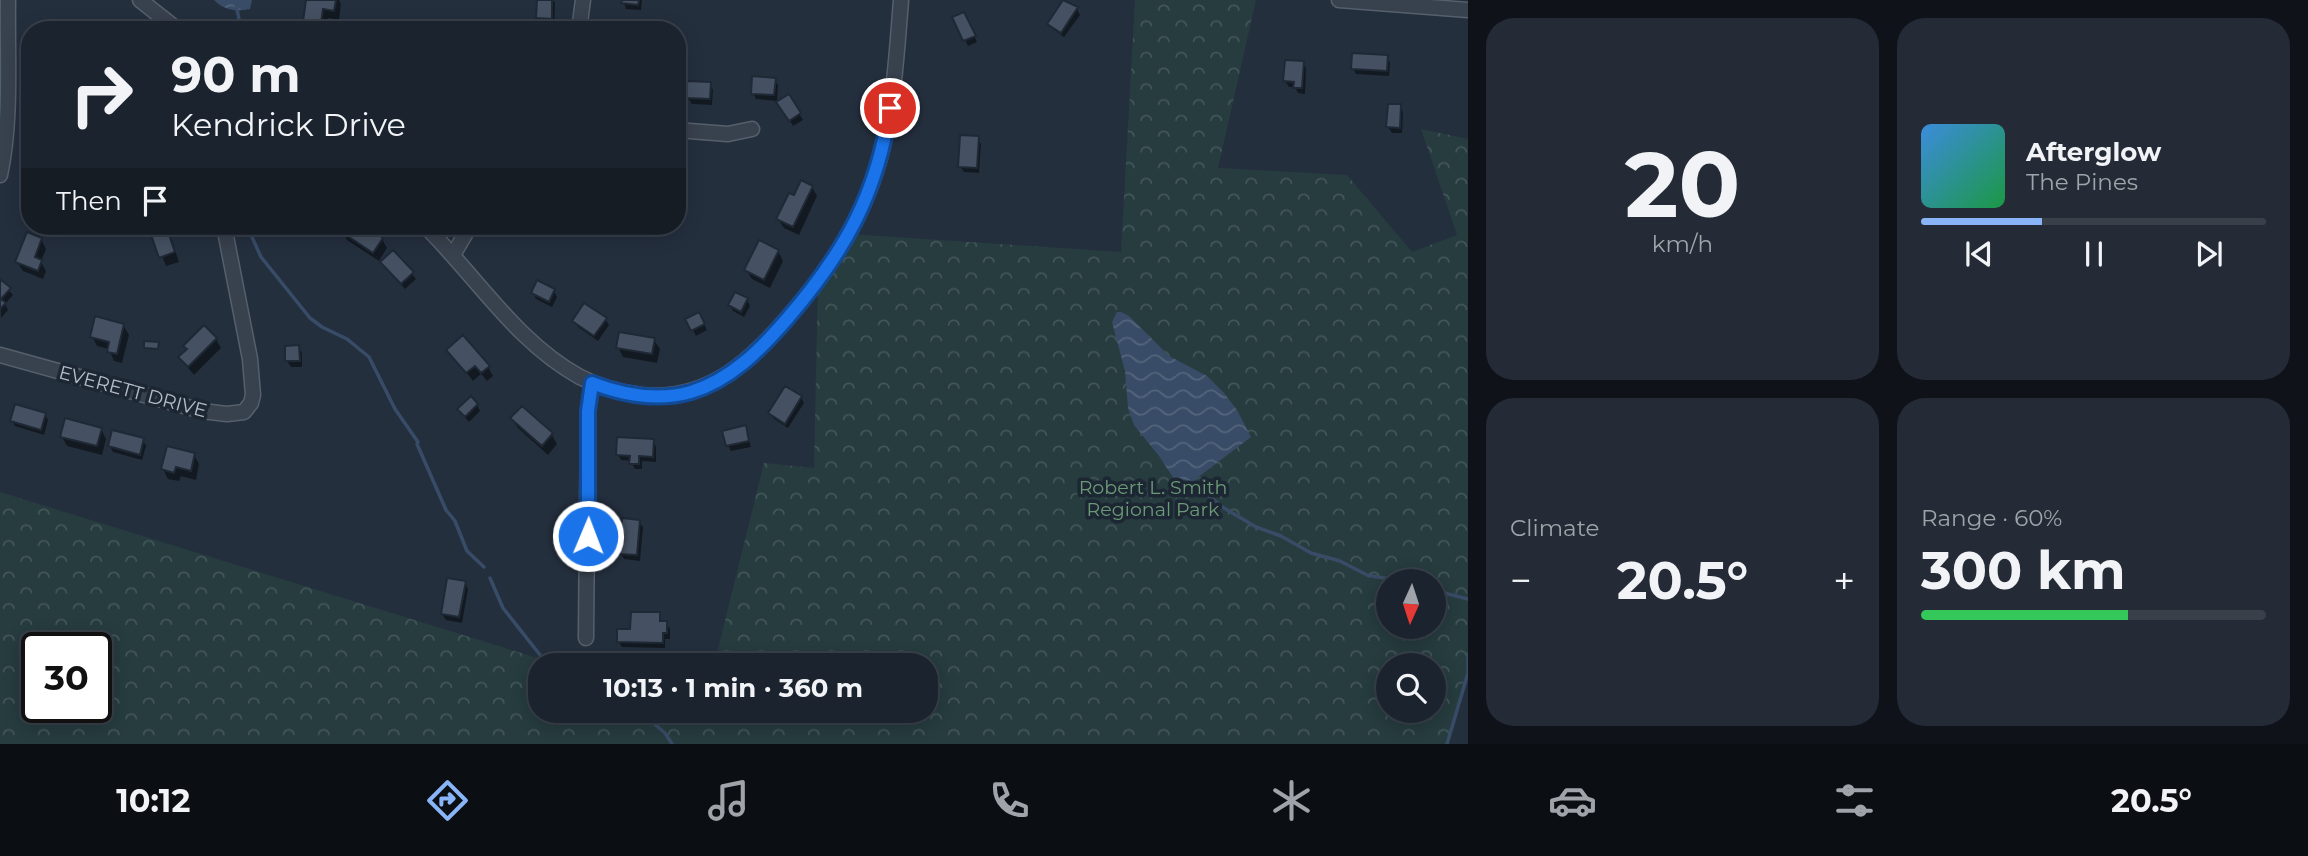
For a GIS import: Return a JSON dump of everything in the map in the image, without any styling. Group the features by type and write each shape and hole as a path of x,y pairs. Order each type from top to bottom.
{"street":[{"path":"0,175 4,158 8,0"},
{"path":"140,0 167,21"},
{"path":"580,21 583,0"},
{"path":"434,235 539,350 592,383 624,393 656,396 689,392 727,375 753,355 818,283 850,234 882,151 890,108 901,0"},
{"path":"1339,0 1468,10"},
{"path":"686,131 728,134 752,129"},
{"name":"EVERETT DRIVE","path":"0,355 202,411 227,414 244,412 253,395 250,359 226,235"},
{"path":"453,255 465,235"},
{"path":"586,638 588,411 592,383"}],"green space":[{"name":"Robert L. Smith Regional Park","path":"1135,0 1256,0 1218,168 1347,175 1412,252 1457,235 1421,129 1468,139 1468,673 1447,744 0,744 0,492 528,655 528,723 938,723 938,653 717,653 764,463 814,468 818,283 850,234 1121,252"}],"water":[{"path":"214,0 252,0 250,9 240,10 226,8"},
{"path":"1117,312 1129,316 1169,356 1207,376 1237,410 1251,437 1193,481 1178,485 1134,425 1128,408 1125,371 1112,322"}],"building":[{"path":"306,0 336,0 334,11 323,9 321,21 303,21"},
{"path":"537,0 552,0 552,19 536,18"},
{"path":"622,0 639,0 638,5 621,3"},
{"path":"1063,0 1078,7 1061,33 1047,24"},
{"path":"964,12 976,36 963,41 952,17"},
{"path":"1352,53 1388,55 1387,71 1351,69"},
{"path":"1285,60 1304,61 1302,88 1293,88 1294,82 1283,81"},
{"path":"752,76 776,78 774,95 751,94"},
{"path":"687,81 711,82 710,99 687,98"},
{"path":"789,94 801,113 789,121 776,102"},
{"path":"1388,104 1401,104 1400,128 1386,127"},
{"path":"960,135 979,136 977,168 958,167"},
{"path":"801,180 813,186 793,227 776,219 789,193 794,195"},
{"path":"26,235 42,238 35,257 42,260 38,271 15,262"},
{"path":"151,235 169,235 175,252 159,258"},
{"path":"346,235 378,235 383,238 373,253"},
{"path":"759,240 779,250 764,280 744,270"},
{"path":"393,250 414,272 401,284 380,262"},
{"path":"0,279 11,288 1,299 6,303 0,309"},
{"path":"537,280 555,289 549,302 531,293"},
{"path":"735,292 748,298 741,312 728,305"},
{"path":"584,303 607,318 594,336 572,321"},
{"path":"699,312 705,324 691,331 685,319"},
{"path":"95,316 124,324 117,354 107,352 109,342 90,337"},
{"path":"204,325 217,338 188,367 178,357 187,349 183,346"},
{"path":"619,332 655,338 652,354 616,348"},
{"path":"463,335 490,366 481,373 475,366 466,373 446,350"},
{"path":"144,341 159,342 158,349 144,348"},
{"path":"299,345 300,361 285,361 285,346"},
{"path":"785,386 802,396 785,424 768,413"},
{"path":"471,396 478,404 465,417 457,409"},
{"path":"15,404 46,413 41,430 10,421"},
{"path":"522,406 553,433 542,446 510,418"},
{"path":"65,418 102,428 97,446 60,437"},
{"path":"746,425 749,441 726,446 722,431"},
{"path":"112,430 144,438 140,455 108,446"},
{"path":"617,437 654,439 653,457 639,456 639,464 629,464 630,456 616,455"},
{"path":"167,446 195,453 191,471 176,467 174,473 161,469"},
{"path":"622,518 640,520 637,555 619,554"},
{"path":"447,578 466,581 459,617 441,614"},
{"path":"631,612 660,612 660,621 667,621 667,633 663,633 663,643 617,642 617,629 630,629"}],"waterway":[{"path":"235,0 238,21"},
{"path":"251,235 261,257 310,318 347,339 369,357 395,409 418,442 446,510 455,521 467,551 484,567"},
{"path":"1193,478 1204,492 1224,508 1256,527 1281,536 1311,553 1340,561 1367,575 1376,577"},
{"path":"490,578 503,608 539,653"},
{"path":"1446,593 1468,599"},
{"path":"1468,654 1468,671"},
{"path":"1447,744 1468,673"},
{"path":"653,723 665,733 672,744"}],"route":[{"path":"588,536 588,411 592,383 624,393 669,396 708,386 753,355 818,283 850,234 878,166 890,108"}]}
